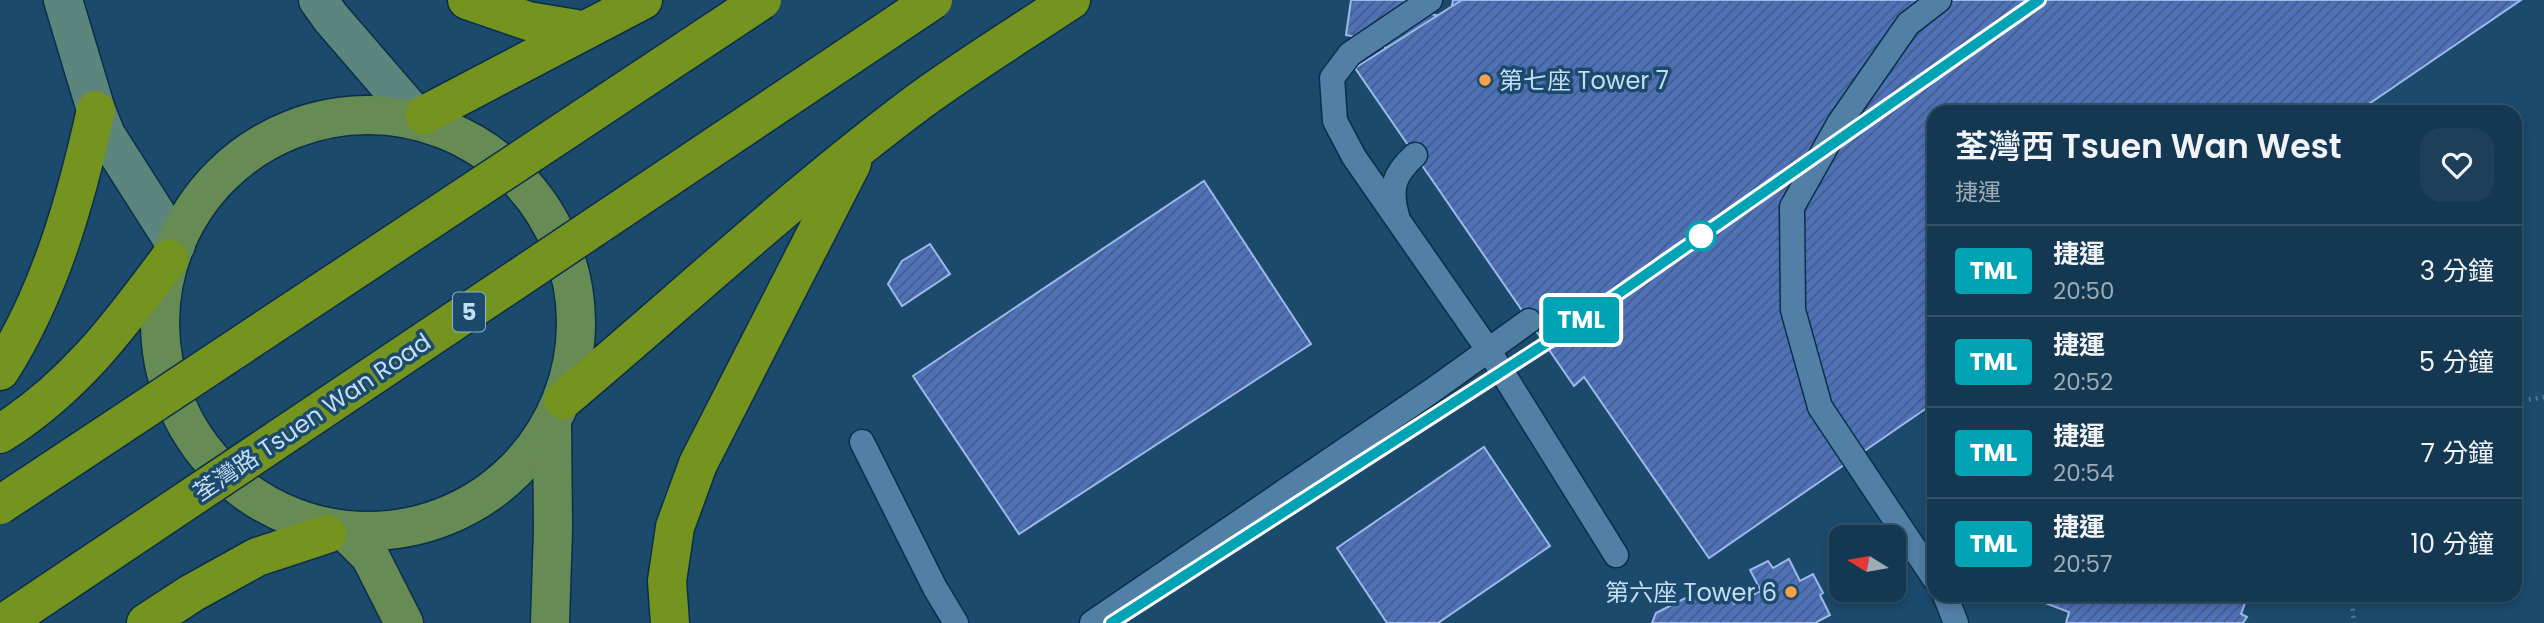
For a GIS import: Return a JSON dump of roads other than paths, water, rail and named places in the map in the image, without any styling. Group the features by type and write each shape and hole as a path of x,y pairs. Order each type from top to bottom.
{"highway":[{"path":"467,0 528,21 582,30"},
{"path":"419,114 643,0"},
{"path":"0,505 762,0"},
{"name":"荃灣路 Tsuen Wan Road","path":"4,623 933,0"},
{"path":"557,411 728,256 922,99 1071,0"},
{"path":"0,371 36,302 59,246 79,184 96,110"},
{"path":"670,623 667,581 675,527 698,464 860,149"},
{"path":"0,434 60,390 113,335 172,252"},
{"path":"146,623 192,593 257,557 338,535"}],"main road":[{"path":"63,0 106,135 172,252"},
{"path":"318,0 419,114 462,133 492,152 523,178 555,220 574,268 575,325 557,411 550,623"},
{"path":"404,623 370,556 338,535 275,514 235,484 189,442 165,392 159,349 160,312 172,252 208,201 240,169 273,142 312,125 359,115 419,114"},
{"path":"338,535 386,530 421,519 478,493 534,449 557,411"}],"lane":[{"path":"1430,0 1350,54 1332,78 1335,121 1354,158 1489,351 1616,555"},
{"path":"1927,568 1820,407 1793,310 1792,207 1840,122 1908,23 1939,0"},
{"path":"1399,223 1393,203 1394,184 1399,169 1415,155"},
{"path":"1091,623 1529,321"},
{"path":"862,442 935,588 956,623"},
{"path":"1948,602 1956,623"}],"metro line":[{"name":"TML","path":"1111,623 1562,333 2039,0"}],"place":[{"name":"第七座 Tower 7","path":"1485,80"},
{"name":"第六座 Tower 6","path":"1791,592"}]}
